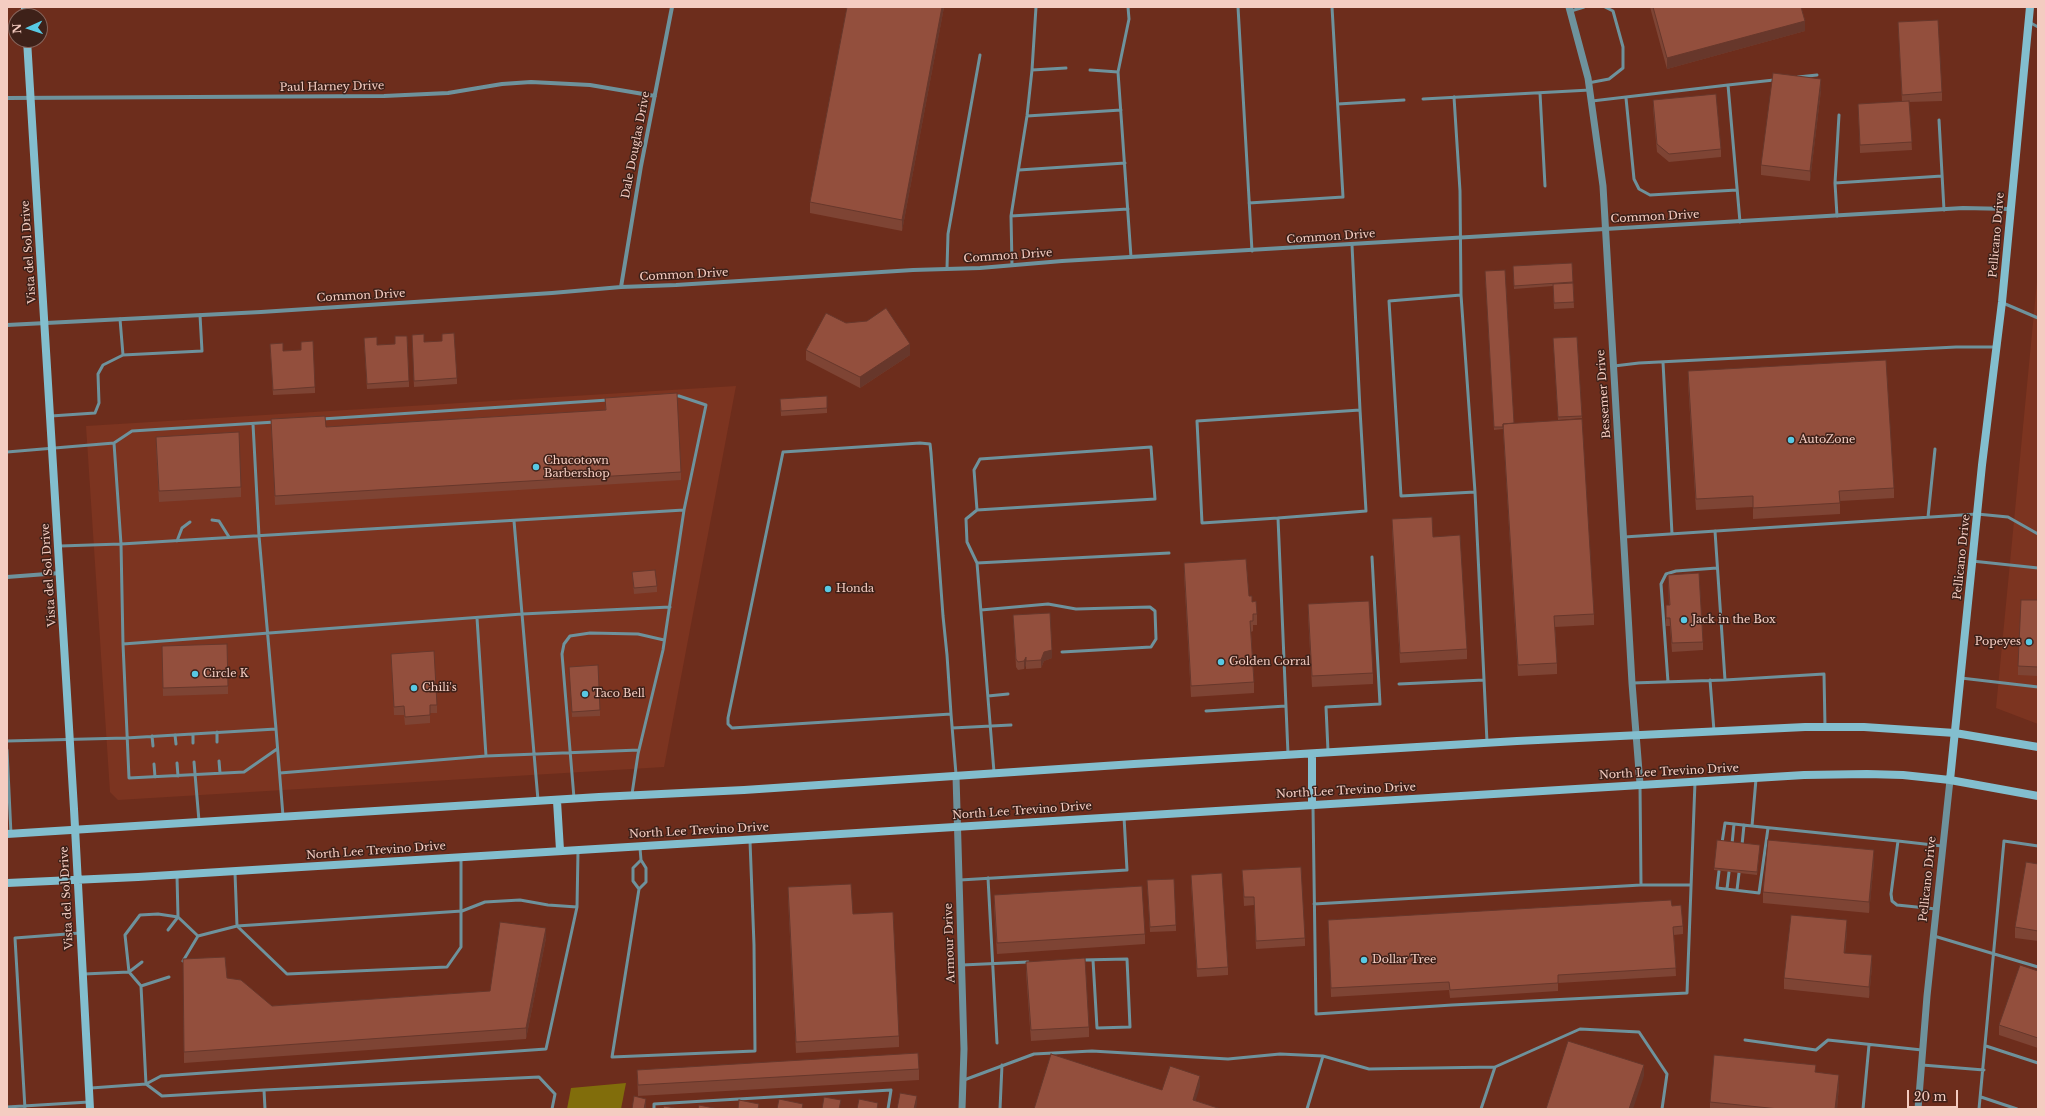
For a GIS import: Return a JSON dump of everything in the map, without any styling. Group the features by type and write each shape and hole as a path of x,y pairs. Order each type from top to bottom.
{"main road":[{"name":"Pellicano Drive","path":"1950,780 1977,514 2002,302 2030,7"},
{"name":"Vista del Sol Drive","path":"27,48 60,573 90,1105"},
{"path":"9,834 199,821 557,801 1487,743 1825,727 1864,727 1956,732 2038,747"},
{"path":"1312,754 1312,804"},
{"name":"North Lee Trevino Drive","path":"7,883 76,878 235,871 640,845 1757,778 1867,774 1950,780 2038,796"},
{"path":"557,801 560,850"}],"street":[{"name":"Dale Douglas Drive","path":"621,287 654,96 672,7"},
{"name":"Bessemer Drive","path":"1569,9 1589,87 1603,186 1632,683 1640,784"},
{"name":"Paul Harney Drive","path":"7,98 384,96 448,92 502,84 531,82 590,85 654,96"},
{"name":"Common Drive","path":"7,325 200,315 461,299 621,287 676,285 1605,229 1944,210 2010,209"},
{"path":"7,577 60,573"},
{"name":"Armour Drive","path":"956,776 958,880 962,965 964,1080 962,1109"},
{"name":"Pellicano Drive","path":"1918,1109 1933,936 1950,780"}],"lane":[{"path":"1012,265 1011,216 1027,116 1036,7"},
{"path":"1128,7 1129,19 1118,72 1131,257"},
{"path":"1238,7 1252,251"},
{"path":"1249,203 1343,197 1332,7"},
{"path":"1569,9 1584,7"},
{"path":"1423,99 1540,93 1589,87 1609,79 1623,68 1624,47 1613,11 1605,7"},
{"path":"2028,21 2038,27"},
{"path":"947,268 948,234 980,55"},
{"path":"1032,70 1066,68"},
{"path":"1090,70 1118,72"},
{"path":"1795,77 1817,74"},
{"path":"1591,102 1780,79"},
{"path":"1728,85 1740,222"},
{"path":"1540,93 1545,186"},
{"path":"1454,97 1460,191 1461,295 1475,492 1487,743"},
{"path":"1626,98 1634,179 1640,189 1650,195 1737,190"},
{"path":"1338,104 1404,100"},
{"path":"1027,116 1121,110"},
{"path":"1837,216 1835,183 1839,114"},
{"path":"1939,120 1944,210"},
{"path":"1018,170 1125,163"},
{"path":"1835,183 1942,176"},
{"path":"1011,216 1128,209"},
{"path":"1352,245 1366,511 1202,523 1197,421 1360,410"},
{"path":"1461,295 1389,301 1401,496 1475,492"},
{"path":"2002,302 2038,318"},
{"path":"50,416 95,413 99,403 98,374 103,365 123,355 202,351 200,315"},
{"path":"120,319 123,355"},
{"path":"1614,366 1956,346 1996,347"},
{"path":"1663,362 1672,534"},
{"path":"632,796 639,750 664,640 684,510 706,405 679,396 671,396"},
{"path":"316,420 616,400"},
{"path":"7,452 114,443 132,431 277,422"},
{"path":"253,424 259,536 283,816"},
{"path":"114,443 121,544 126,738 129,778 244,772 277,749"},
{"path":"951,714 732,728 728,724 783,452 920,443 930,444 956,776"},
{"path":"977,510 974,470 980,459 1151,447 1155,499 977,510 966,519 967,542 977,563 994,773"},
{"path":"1928,516 1935,449"},
{"path":"58,546 177,541 684,510"},
{"path":"1624,537 1977,514 2008,517 2038,534"},
{"path":"1278,518 1289,755"},
{"path":"212,520 219,521 229,537"},
{"path":"514,521 539,802"},
{"path":"177,541 182,528 190,522"},
{"path":"1715,531 1725,680"},
{"path":"977,563 1169,553"},
{"path":"1328,753 1326,707 1380,704 1372,557"},
{"path":"1972,561 2038,568"},
{"path":"1668,682 1661,584 1666,574 1676,571 1717,568"},
{"path":"981,610 1048,604 1076,609 1150,607 1155,611 1156,639 1150,647 1062,652"},
{"path":"123,644 522,614 670,607"},
{"path":"477,618 486,756"},
{"path":"574,799 562,654 564,644 570,636 590,633 615,632 638,634 664,640"},
{"path":"1632,683 1725,680 1824,674 1825,727"},
{"path":"1961,678 2038,686"},
{"path":"1399,684 1484,680"},
{"path":"1710,680 1714,733"},
{"path":"988,696 1008,694"},
{"path":"1206,710 1286,706"},
{"path":"952,728 1011,725"},
{"path":"7,742 126,738 276,729"},
{"path":"217,732 217,742"},
{"path":"193,734 193,743"},
{"path":"175,735 176,744"},
{"path":"152,736 153,746"},
{"path":"7,750 9,834"},
{"path":"280,773 486,756 639,750"},
{"path":"219,761 220,773"},
{"path":"194,762 199,821"},
{"path":"154,764 155,776"},
{"path":"177,764 178,776"},
{"path":"1752,826 1757,778"},
{"path":"1312,804 1316,1014 1452,1005 1687,994 1696,781"},
{"path":"1640,784 1641,886"},
{"path":"958,880 1127,870 1124,816"},
{"path":"1722,843 1725,823 1942,846"},
{"path":"1732,844 1734,824"},
{"path":"1742,845 1744,825"},
{"path":"1719,871 1717,888 1759,893 1768,828"},
{"path":"640,845 641,860 646,868 646,882 639,889 612,1057 755,1051 754,945 750,839"},
{"path":"1898,841 1891,894 1892,901 1897,905 1936,909"},
{"path":"1979,1109 1984,1070 2004,841 2038,846"},
{"path":"89,1088 146,1084 161,1076 546,1049 577,907 578,849"},
{"path":"235,871 237,926 287,974 447,967 461,947 461,856"},
{"path":"639,889 633,881 633,868 641,860"},
{"path":"1727,889 1729,872"},
{"path":"1737,890 1739,873"},
{"path":"168,930 178,917 177,874"},
{"path":"988,878 997,1043"},
{"path":"1314,904 1691,884"},
{"path":"183,961 198,936 237,926 462,911 485,902 520,900 548,905 577,907"},
{"path":"146,1084 141,986 128,972 125,934 140,915 158,914 178,917 198,936"},
{"path":"25,1107 16,938 80,932"},
{"path":"1933,936 2038,967"},
{"path":"1077,960 1127,959 1130,1027 1097,1028 1093,960"},
{"path":"82,974 128,972 142,962"},
{"path":"962,965 1031,962"},
{"path":"141,986 169,977"},
{"path":"964,1080 1034,1054 1092,1051 1228,1059 1280,1054 1323,1056 1369,1068 1495,1067 1580,1029 1639,1032 1667,1074 1662,1109"},
{"path":"1745,1040 1816,1050 1828,1040 1923,1050"},
{"path":"1863,1109 1869,1045"},
{"path":"1986,1046 2038,1063"},
{"path":"1307,1109 1323,1056"},
{"path":"1000,1109 1002,1065"},
{"path":"1922,1065 1984,1070"},
{"path":"1481,1109 1495,1067"},
{"path":"146,1084 162,1096 539,1076 555,1094 552,1109"},
{"path":"264,1090 265,1109"},
{"path":"654,1109 654,1104 891,1090 888,1109"},
{"path":"1981,1097 2017,1109"},
{"path":"7,1107 90,1105"}],"shaded area":[{"path":"2038,271 2038,724 1996,708"},
{"path":"736,386 664,767 118,800 110,792 86,426"},
{"path":"626,1083 621,1109 567,1109 571,1088"}],"building":[{"path":"847,7 942,7 902,220 810,202"},
{"path":"1653,7 1801,7 1805,21 1667,58"},
{"path":"1938,20 1942,92 1902,95 1898,22"},
{"path":"1773,73 1821,79 1810,171 1761,165"},
{"path":"1716,94 1721,149 1669,154 1657,144 1653,100"},
{"path":"1909,101 1912,142 1860,145 1858,104"},
{"path":"1572,263 1573,282 1514,286 1513,266"},
{"path":"1505,270 1514,423 1503,424 1503,427 1494,427 1485,271"},
{"path":"1573,283 1574,302 1554,303 1553,284"},
{"path":"886,308 910,344 860,377 806,350 826,313 846,323 867,321"},
{"path":"454,333 457,378 414,381 412,335 424,334 424,342 442,341 442,334"},
{"path":"395,336 407,336 409,381 367,384 364,338 377,337 377,345 395,344"},
{"path":"1577,337 1582,416 1558,417 1553,338"},
{"path":"313,341 315,387 273,390 270,344 283,343 283,351 301,350 301,342"},
{"name":"AutoZone","path":"1886,360 1894,488 1839,491 1840,503 1753,508 1753,496 1696,499 1688,371"},
{"path":"677,393 681,472 275,496 271,419 325,416 326,427 606,410 605,398"},
{"path":"827,396 827,408 781,411 780,399"},
{"path":"1582,419 1594,614 1554,616 1557,663 1518,665 1503,424"},
{"path":"239,432 241,487 159,491 156,437"},
{"path":"1432,517 1433,537 1460,535 1467,649 1400,653 1392,519"},
{"name":"Golden Corral","path":"1246,559 1249,596 1252,596 1252,602 1256,601 1257,614 1253,614 1253,621 1250,621 1254,682 1191,686 1184,563"},
{"path":"655,570 657,586 634,588 632,572"},
{"name":"Jack in the Box","path":"1699,573 1703,642 1672,643 1670,618 1666,618 1666,605 1670,605 1668,575"},
{"name":"Popeyes","path":"2021,600 2038,600 2038,667 2018,666"},
{"path":"1369,601 1373,673 1312,676 1308,604"},
{"path":"1050,613 1052,650 1044,652 1041,660 1026,661 1026,657 1024,661 1018,662 1016,659 1013,615"},
{"name":"Circle K","path":"227,644 228,686 163,688 162,646"},
{"name":"Chili's","path":"434,651 437,705 430,705 430,715 405,717 404,706 394,707 391,654"},
{"name":"Taco Bell","path":"598,665 600,710 572,712 569,667"},
{"path":"1717,840 1760,845 1757,872 1714,868"},
{"path":"1768,840 1874,850 1869,902 1763,892"},
{"path":"2026,862 2038,864 2038,931 2015,927"},
{"path":"1301,867 1305,938 1256,941 1254,897 1244,897 1242,870"},
{"path":"1222,873 1228,967 1197,969 1191,875"},
{"path":"1174,879 1176,925 1150,927 1147,880"},
{"path":"851,884 853,914 893,912 899,1036 796,1042 788,887"},
{"path":"1142,886 1145,934 997,943 994,895"},
{"path":"1671,900 1672,906 1681,905 1683,926 1673,927 1676,968 1558,975 1558,983 1450,990 1449,982 1331,988 1328,920"},
{"path":"1791,915 1847,920 1844,953 1872,955 1869,987 1784,978"},
{"path":"500,922 546,928 526,1028 184,1052 183,959 225,957 227,978 241,980 272,1006 490,991"},
{"path":"1085,958 1089,1027 1031,1030 1026,962"},
{"path":"2020,965 2038,971 2038,1038 1999,1025"},
{"path":"1568,1041 1644,1065 1629,1109 1546,1109"},
{"path":"918,1053 919,1069 638,1085 637,1070"},
{"path":"1051,1054 1162,1090 1170,1066 1200,1076 1193,1100 1221,1109 1034,1109"},
{"path":"1714,1055 1816,1065 1815,1072 1839,1075 1835,1109 1779,1109 1710,1102"},
{"path":"900,1093 917,1096 914,1109 897,1109"},
{"path":"634,1096 646,1099 644,1109 632,1109"},
{"path":"824,1097 841,1100 839,1109 822,1109"},
{"path":"779,1099 803,1104 802,1109 777,1109"},
{"path":"859,1099 878,1103 877,1109 857,1109"},
{"path":"739,1100 759,1104 758,1109 738,1109"},
{"path":"699,1105 719,1109 698,1109"},
{"path":"664,1106 680,1109 663,1109"}],"place":[{"name":"AutoZone","path":"1791,440"},
{"name":"Chucotown Barbershop","path":"536,467"},
{"name":"Honda","path":"828,589"},
{"name":"Jack in the Box","path":"1684,620"},
{"name":"Popeyes","path":"2029,642"},
{"name":"Golden Corral","path":"1221,662"},
{"name":"Circle K","path":"195,674"},
{"name":"Chili's","path":"414,688"},
{"name":"Taco Bell","path":"585,694"},
{"name":"Dollar Tree","path":"1364,960"}]}
